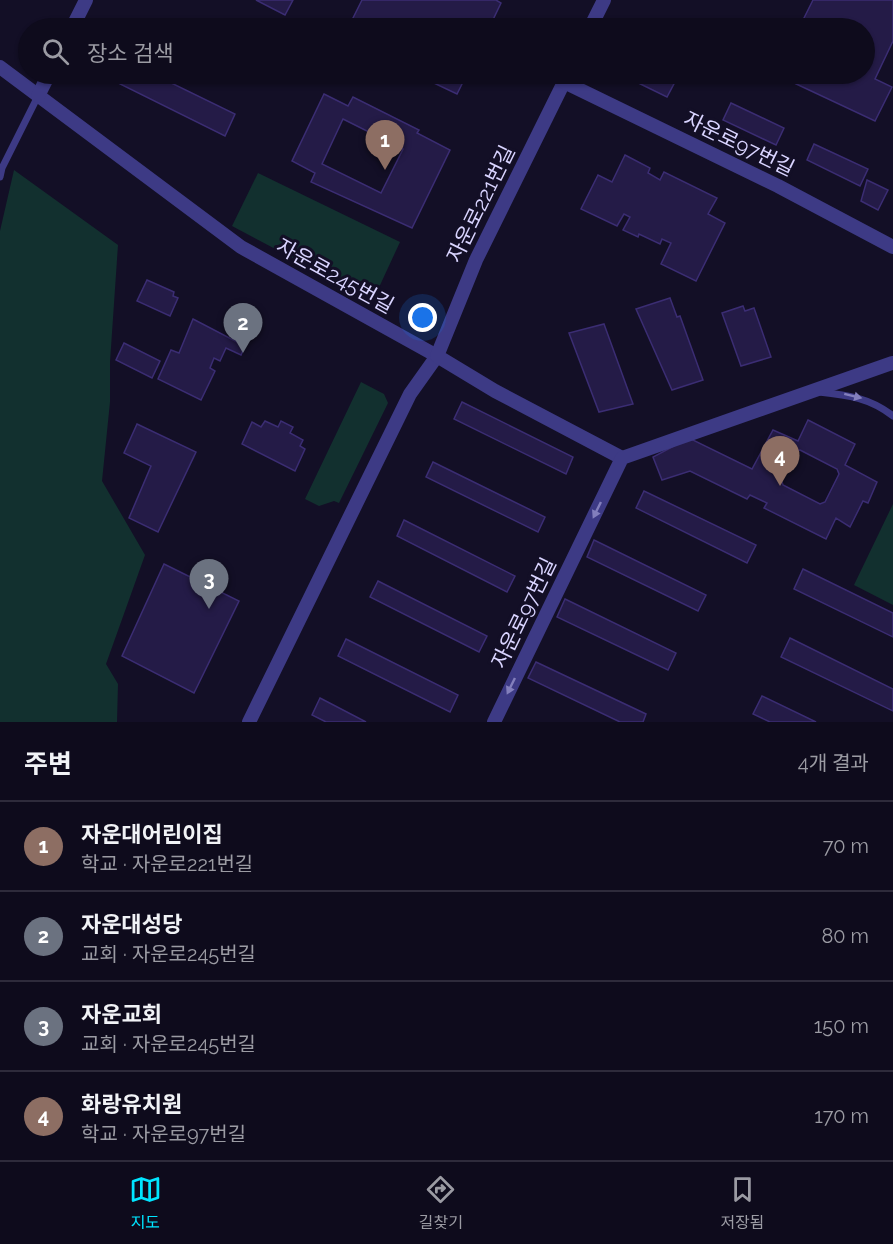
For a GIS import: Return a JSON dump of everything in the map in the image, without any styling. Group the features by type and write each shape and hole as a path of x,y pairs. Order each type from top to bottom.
{"street":[{"path":"77,18 86,0"},
{"path":"595,18 604,0"},
{"name":"자운로245번길","path":"0,67 18,81"},
{"name":"자운로245번길","path":"22,84 242,247 437,356"},
{"path":"38,96 44,84"},
{"name":"자운로221번길","path":"437,356 476,260 563,84"},
{"name":"자운로97번길","path":"578,84 893,247"},
{"path":"249,722 410,394 437,356 495,391 622,458 808,390 893,363"},
{"name":"자운로97번길","path":"494,722 622,458"}],"lane":[{"path":"0,177 2,168 38,96"},
{"path":"808,390 853,395 879,405 893,416"}],"green space":[{"path":"14,170 118,245 110,362 110,402 102,481 145,555 106,664 118,684 117,722 0,722 0,231"},
{"path":"258,173 400,242 375,296 368,298 232,226"},
{"path":"361,382 384,394 388,403 339,503 334,501 319,506 305,499"},
{"path":"893,504 893,605 854,585"}],"building":[{"path":"256,0 293,0 285,15"},
{"path":"362,0 496,0 501,3 494,18 353,18"},
{"path":"813,0 893,0 893,41 875,79 875,18 804,18"},
{"path":"875,79 892,87 875,121 796,84 875,84"},
{"path":"120,84 174,84 235,114 225,136"},
{"path":"436,84 462,84 457,94"},
{"path":"640,84 674,84 667,97"},
{"path":"324,94 348,106 353,97 419,130 417,133 450,150 412,228 311,182 315,173 292,161","holes":["343,119 403,149 381,193 322,164"]},
{"path":"731,103 784,128 776,145 723,120"},
{"path":"814,144 868,169 860,186 807,160"},
{"path":"625,155 650,168 648,173 660,180 664,172 717,198 708,214 725,223 696,281 661,264 671,243 662,239 660,244 639,234 638,237 623,230 630,217 624,214 617,226 581,209 598,175 612,182"},
{"path":"867,180 888,190 878,210 861,201"},
{"path":"147,280 174,292 173,296 178,298 170,316 137,301"},
{"path":"670,298 677,317 680,316 703,380 672,390 636,309"},
{"path":"743,306 745,311 754,308 771,357 741,366 722,313"},
{"path":"193,319 245,346 241,355 226,348 220,361 214,358 210,368 215,371 201,400 158,379 171,350 179,353"},
{"path":"604,324 633,404 599,412 569,333"},
{"path":"124,343 160,361 152,378 116,360"},
{"path":"462,402 573,457 566,474 454,419"},
{"path":"808,420 855,444 845,465 877,482 868,503 863,501 850,527 836,518 826,539 764,508 767,503 750,495 747,499 690,471 662,480 653,457 689,438 752,469 773,430 798,441","holes":["800,450 837,469 839,474 825,502 820,504 783,485 781,479 794,451"]},
{"path":"265,421 278,427 281,421 293,427 290,433 303,440 300,446 305,449 295,471 242,444 252,422 261,427"},
{"path":"137,424 196,452 158,532 129,518 151,466 124,453"},
{"path":"433,462 545,517 538,532 426,477"},
{"path":"644,491 756,545 747,563 636,508"},
{"path":"404,520 515,576 507,592 397,536"},
{"path":"594,540 706,595 698,611 587,557"},
{"path":"164,564 239,601 194,693 122,656"},
{"path":"803,569 893,613 893,637 794,589"},
{"path":"378,581 487,636 479,652 370,597"},
{"path":"565,599 676,653 668,670 557,617"},
{"path":"790,638 893,689 893,711 781,657"},
{"path":"346,639 458,695 450,712 338,656"},
{"path":"536,662 646,714 643,722 620,722 528,678"},
{"path":"762,696 816,722 770,722 753,714"},
{"path":"320,698 366,722 326,722 312,715"}],"place":[{"name":"자운대어린이집","path":"385,170"},
{"name":"자운대성당","path":"243,353"},
{"name":"화랑유치원","path":"780,486"},
{"name":"자운교회","path":"209,609"}]}
